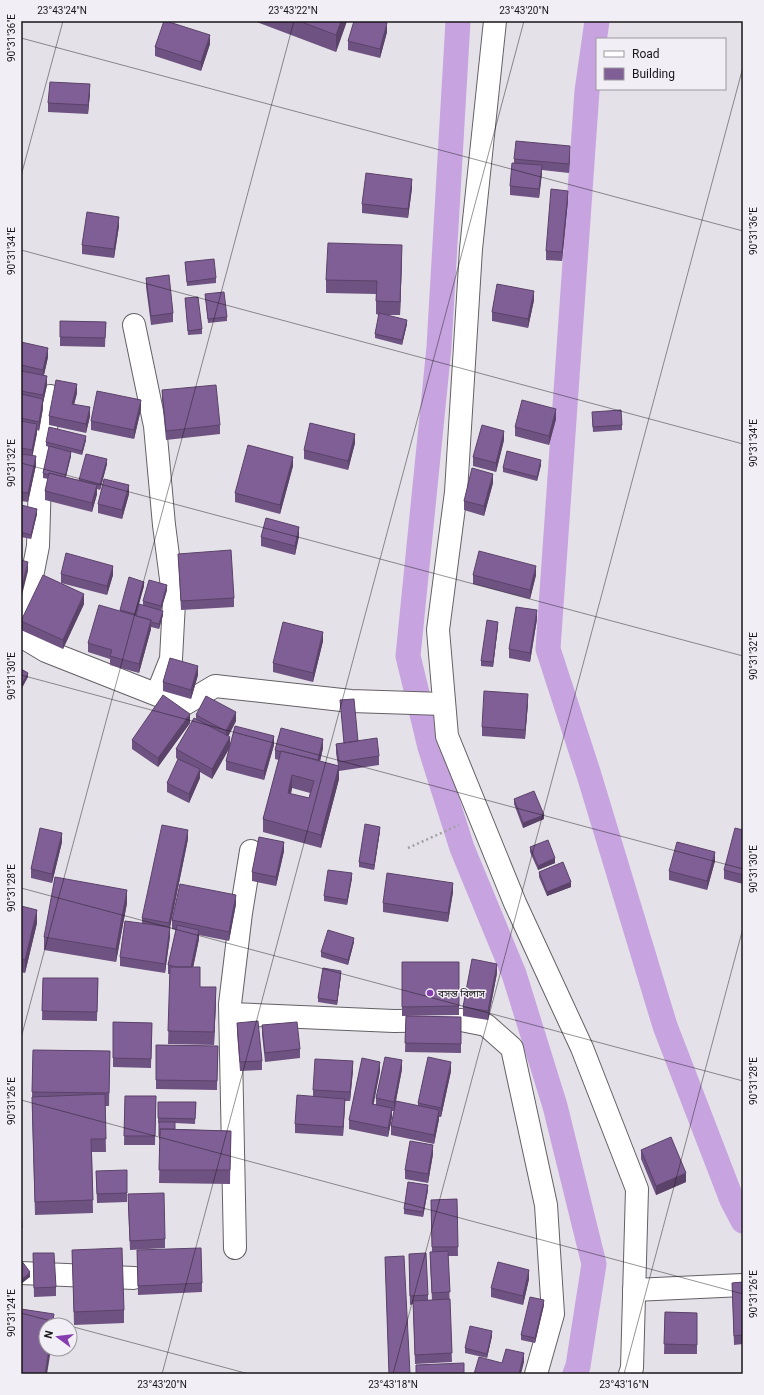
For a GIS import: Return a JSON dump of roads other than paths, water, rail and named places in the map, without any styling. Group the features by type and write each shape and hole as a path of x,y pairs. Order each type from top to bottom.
{"street":[{"path":"495,21 471,249 456,492 438,630 447,736 515,904 582,1048 637,1189 632,1368 630,1374"},
{"path":"134,325 155,426 164,526 174,602 172,659 157,694"},
{"path":"21,615 28,597 38,546 40,478 50,396"},
{"path":"21,636 46,651 183,705 215,686 351,701 444,704"},
{"path":"235,1248 230,1004 240,913 251,850"},
{"path":"231,1014 394,1021 461,1020 486,1025 512,1048 546,1205 553,1314 536,1374"},
{"path":"21,1273 134,1278"},
{"path":"634,1290 741,1285"}],"waterway":[{"path":"458,21 439,347 408,656 430,747 462,848 514,974 555,1106 594,1264 578,1366 575,1374"},
{"path":"597,21 587,91 548,649 589,775 665,1026 732,1200 743,1221"}],"place":[{"name":"বসন্ত বিলাস","path":"430,993"}]}
